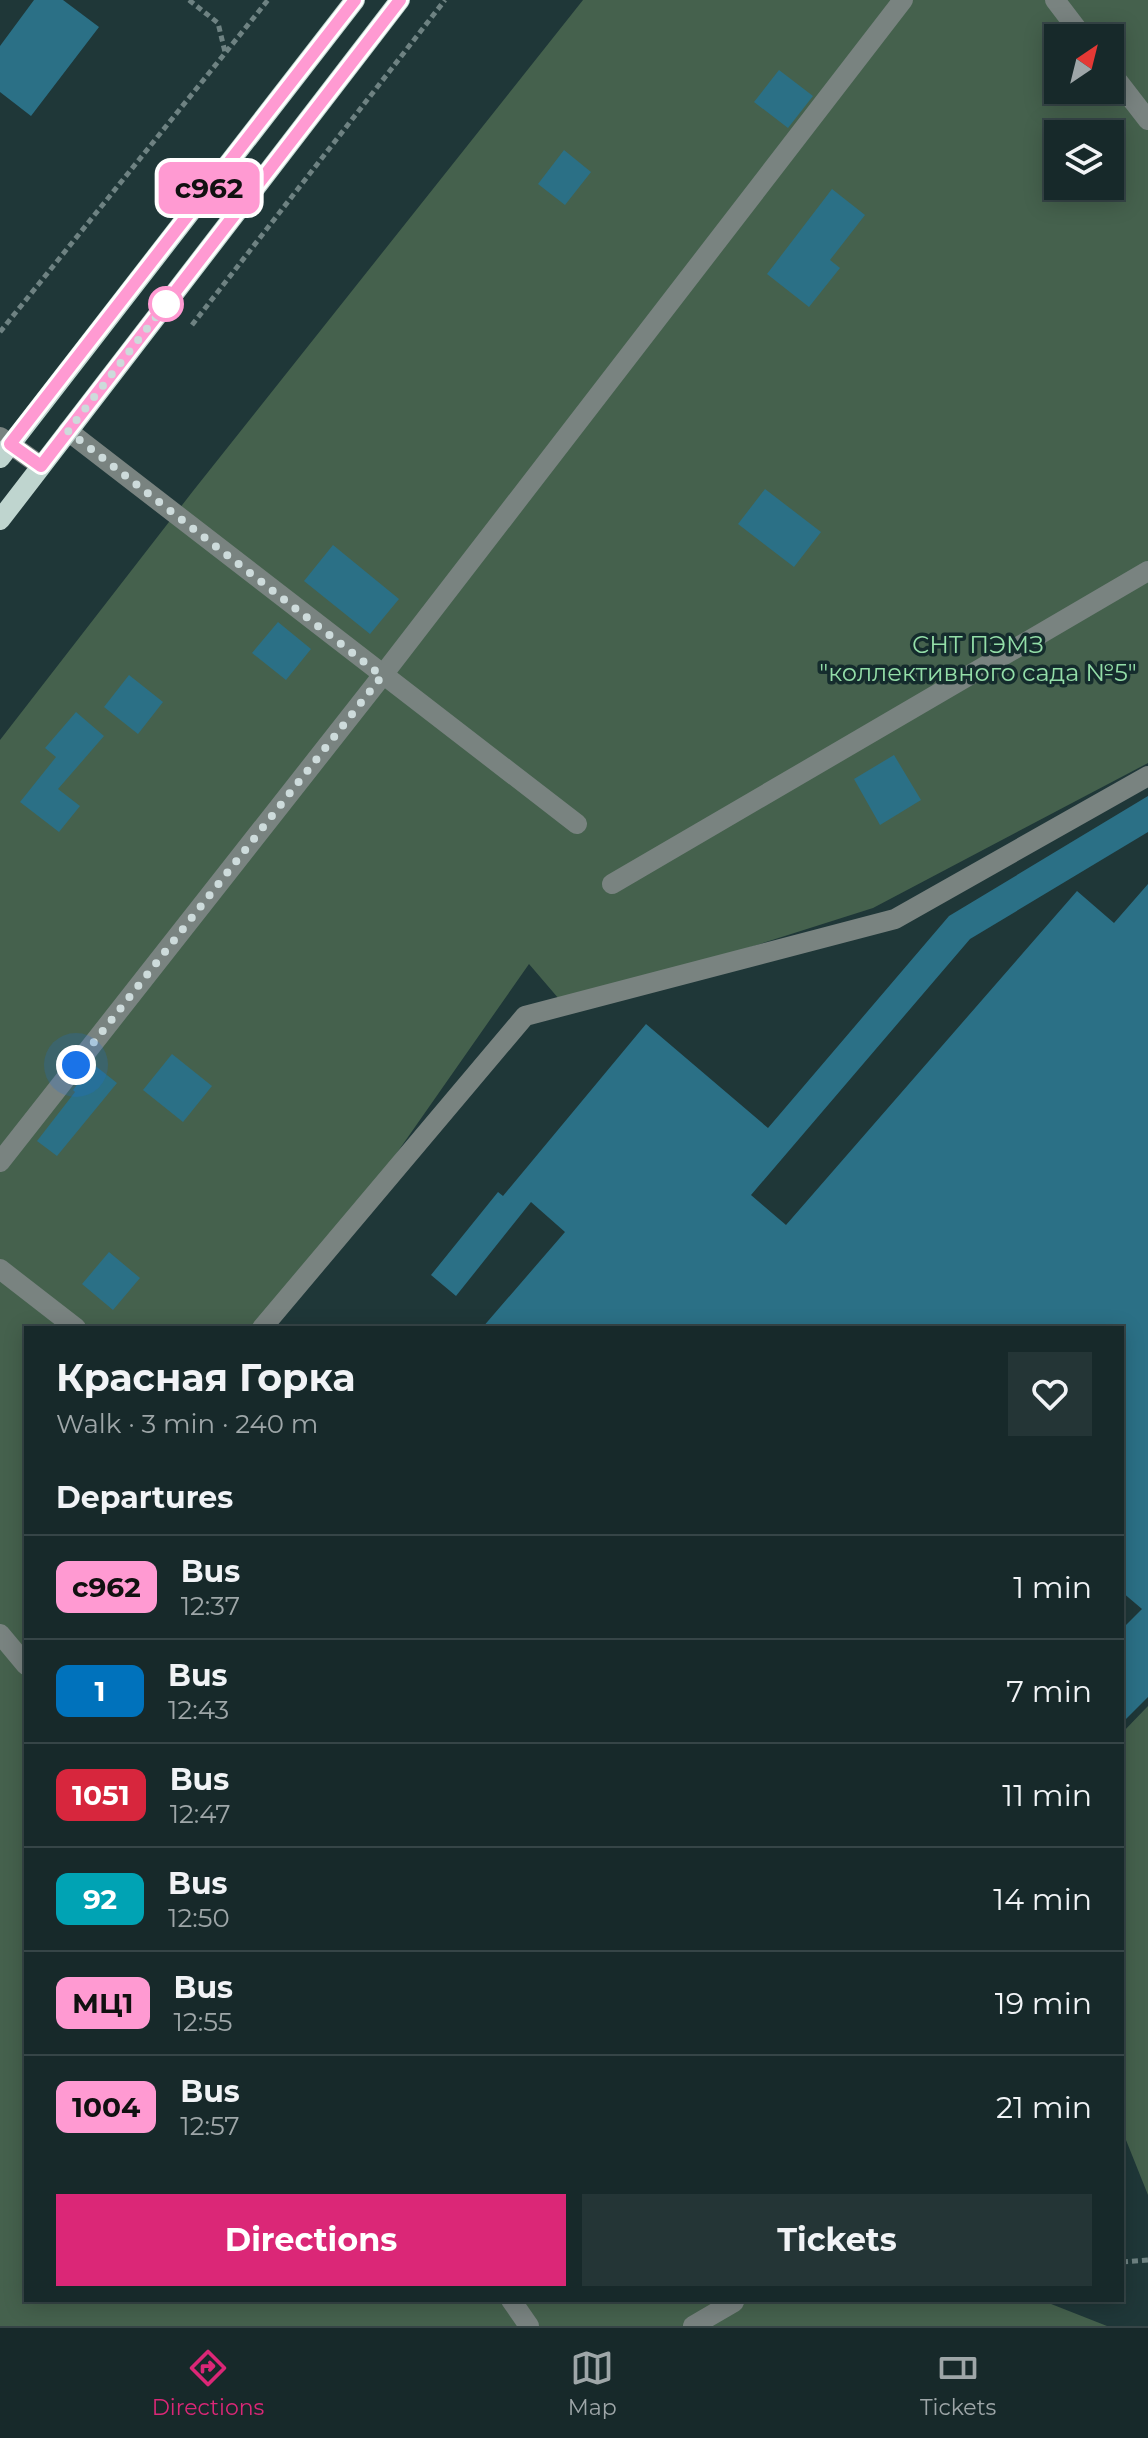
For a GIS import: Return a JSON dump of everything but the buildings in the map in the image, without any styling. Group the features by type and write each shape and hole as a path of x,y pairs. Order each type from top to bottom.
{"main road":[{"path":"3,447 355,0"},
{"path":"0,520 400,0"}],"street":[{"path":"0,1162 382,676 903,0"},
{"path":"1055,0 1073,24"},
{"path":"1124,89 1148,120"},
{"path":"68,431 577,824"},
{"path":"3,447 41,466"},
{"path":"612,884 1148,571"},
{"path":"264,1326 525,1016 895,919 1148,776"},
{"path":"0,1269 73,1326"},
{"path":"0,1634 24,1663"},
{"path":"512,2302 529,2326"},
{"path":"693,2326 734,2302"}],"path":[{"path":"189,0 218,23 226,53"},
{"path":"0,332 268,0"},
{"path":"192,325 445,0"},
{"path":"1124,2262 1148,2260"}],"green space":[{"name":"СНТ ПЭМЗ \"коллективного сада №5\"","path":"583,0 1148,0 1148,763 873,908 565,1006 529,964 373,1187 265,1326 24,1326 24,2302 1046,2302 1107,2326 0,2326 0,740 193,491"},
{"path":"1148,1706 1148,2195 1124,2135 1124,1731"}],"bus line":[{"name":"с962","path":"355,0 10,444 41,466 400,0"}],"route":[{"path":"76,1065 382,676 68,431 166,304"}]}
